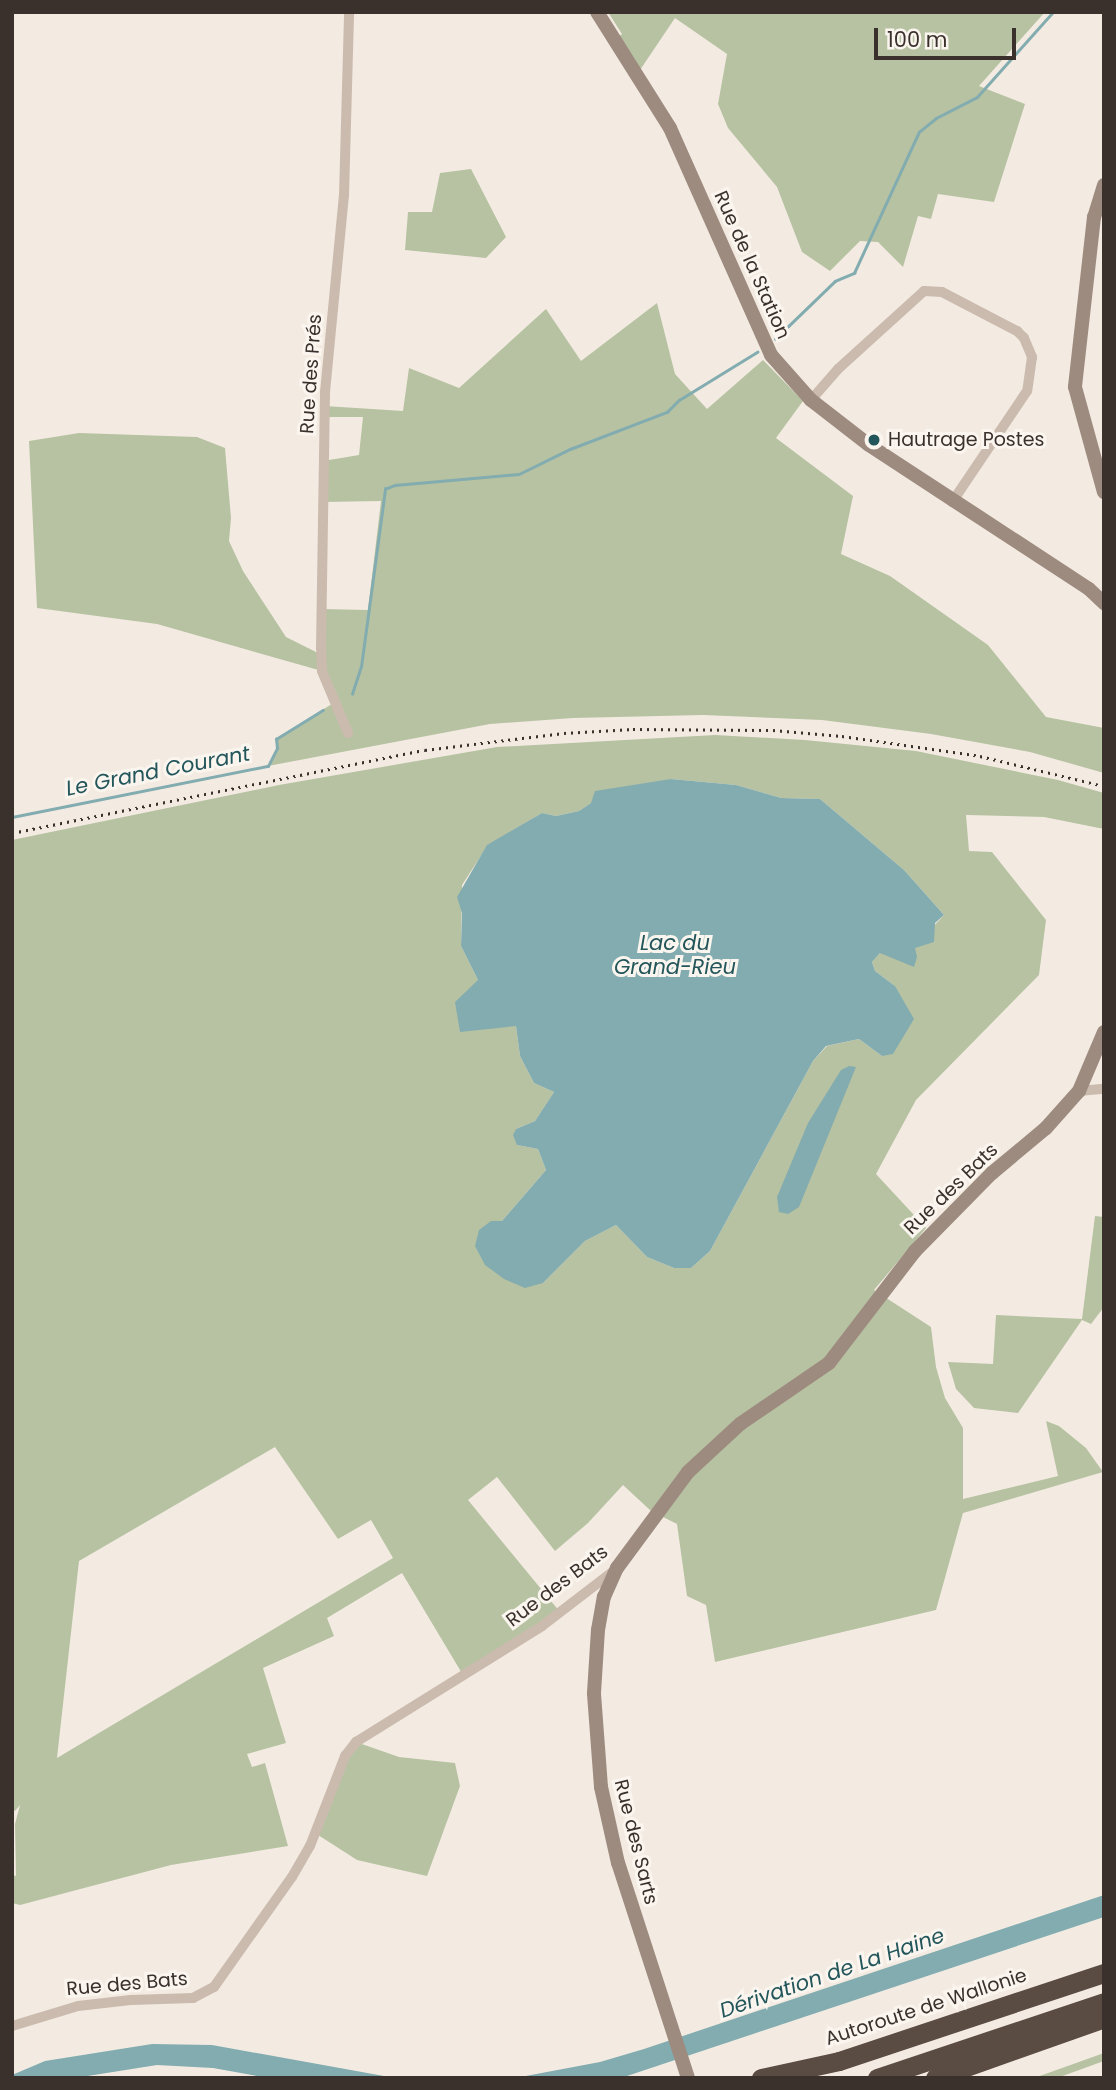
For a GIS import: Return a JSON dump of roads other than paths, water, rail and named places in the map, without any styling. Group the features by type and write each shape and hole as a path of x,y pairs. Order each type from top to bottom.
{"highway":[{"name":"Autoroute de Wallonie","path":"761,2078 839,2061 1104,1973"},
{"path":"877,2078 1104,2002"},
{"path":"935,2078 1104,2018"},
{"path":"788,2078 839,2061"}],"street":[{"name":"Rue des Prés","path":"348,733 322,671 321,648 325,392 344,195 349,12"},
{"name":"Rue de la Station","path":"597,12 670,128 764,343 811,400 869,445 952,502 1089,589 1104,603"},
{"path":"1104,185 1094,218 1075,387 1104,492"},
{"path":"811,400 838,369 924,291 942,292 1017,331 1024,338 1032,356 1027,391 952,502"},
{"name":"Rue des Bats","path":"12,2026 78,2006 131,2000 192,1998 214,1987 292,1877 310,1846 345,1756 356,1742 542,1626 617,1568 688,1472 705,1454 740,1424 829,1363 915,1251 992,1173 1045,1128 1079,1091 1104,1032"},
{"path":"1079,1091 1104,1089"},
{"name":"Rue des Sarts","path":"617,1568 604,1597 598,1630 595,1723 609,1828 688,2078"}],"water":[{"name":"Lac du Grand-Rieu","path":"671,779 736,785 781,798 820,799 904,870 944,915 935,923 934,942 915,948 917,957 914,967 880,953 872,962 875,971 895,986 914,1019 893,1054 882,1056 859,1039 826,1046 813,1061 710,1251 691,1268 674,1268 647,1257 616,1225 585,1241 543,1283 525,1288 504,1279 485,1265 475,1246 479,1230 491,1221 502,1221 546,1170 538,1149 517,1145 513,1135 516,1129 535,1121 554,1092 534,1083 520,1056 516,1026 460,1032 455,1002 478,980 461,946 462,913 457,897 487,845 542,813 556,816 579,811 591,803 595,791"},
{"path":"849,1066 856,1067 799,1207 788,1214 779,1212 777,1197 808,1123 841,1070"},
{"path":"1104,1895 1104,1917 621,2078 515,2078 600,2062 644,2049"},
{"path":"152,2044 212,2045 395,2078 268,2078 213,2068 157,2065 75,2078 12,2078 12,2075 45,2061"}],"waterway":[{"name":"Le Grand Courant","path":"775,339 835,281 854,273 919,132 936,118 977,97 1053,12"},
{"name":"Le Grand Courant","path":"352,694 361,667 385,489 395,485 519,474 570,449 667,412 679,400 757,352"},
{"name":"Le Grand Courant","path":"12,817 268,766 277,748 276,739 323,710"}],"railway":[{"path":"12,833 425,750 564,733 633,729 773,730 842,736 980,756 1104,786"}],"place":[{"name":"Hautrage Postes","path":"874,440"}],"water label":[{"name":"Dérivation de La Haine","path":"832,1973"}]}
